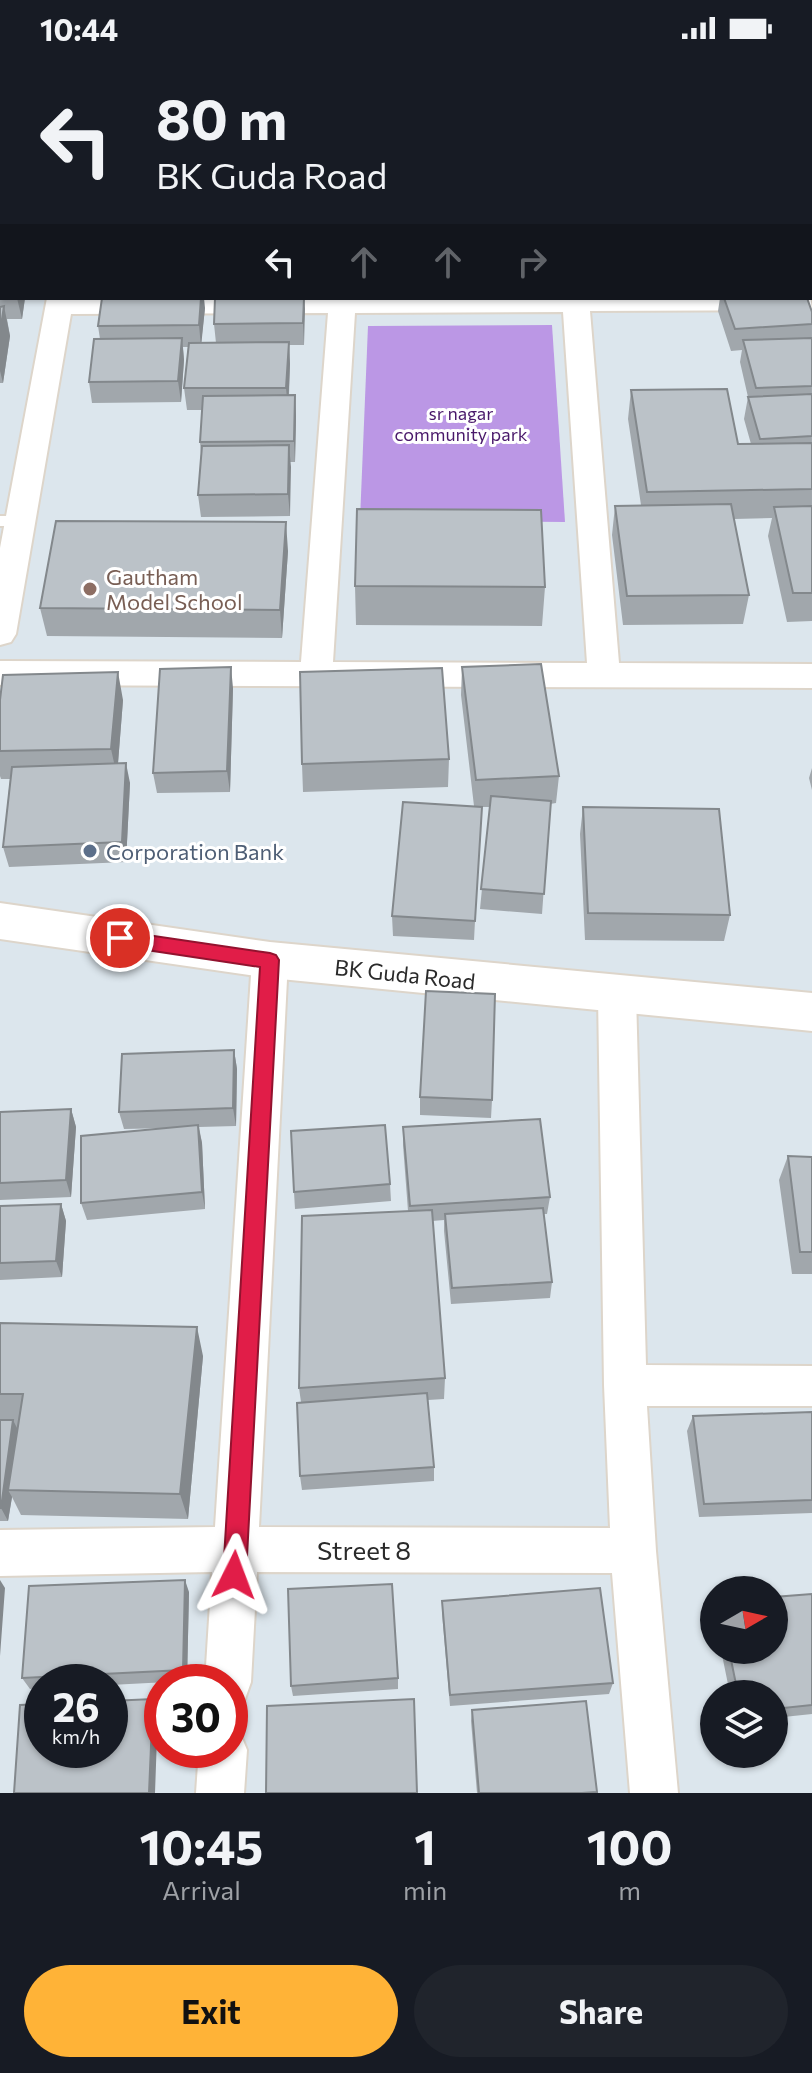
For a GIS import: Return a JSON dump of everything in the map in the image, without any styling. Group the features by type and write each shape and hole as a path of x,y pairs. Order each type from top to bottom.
{"street":[{"path":"0,634 10,521 59,302 812,302"},
{"path":"576,302 604,674"},
{"path":"316,673 342,304"},
{"path":"0,673 812,676"},
{"name":"BK Guda Road","path":"0,921 270,960 812,1012"},
{"path":"229,1664 270,960"},
{"path":"617,995 625,1385 633,1551 654,1793"},
{"path":"625,1385 812,1386"},
{"name":"Street 8","path":"0,1553 236,1549 633,1551"},
{"path":"220,1793 222,1768"}],"green space":[{"name":"sr nagar community park","path":"552,325 565,522 360,520 368,326"}],"building":[{"path":"102,300 201,300 199,325 98,326"},
{"path":"215,300 304,300 303,323 214,324"},
{"path":"725,300 808,300 812,312 812,324 735,329"},
{"path":"4,306 0,332 0,307"},
{"path":"182,338 178,381 89,382 94,339"},
{"path":"812,338 812,386 756,388 743,340"},
{"path":"289,342 286,388 184,388 189,343"},
{"path":"727,389 738,444 812,443 812,489 647,492 631,390"},
{"path":"812,394 812,436 760,439 748,397"},
{"path":"295,395 294,441 200,442 203,396"},
{"path":"289,445 288,494 198,495 202,446"},
{"path":"731,504 749,595 627,596 615,506"},
{"path":"812,506 812,593 793,593 774,507"},
{"path":"357,509 541,510 545,587 355,586"},
{"path":"56,521 286,522 280,610 40,608"},
{"path":"541,664 559,776 476,780 462,667"},
{"path":"231,667 227,771 153,773 160,669"},
{"path":"442,668 449,759 302,764 300,672"},
{"path":"118,672 111,749 0,751 3,675"},
{"path":"126,763 122,842 3,847 12,767"},
{"path":"491,796 551,801 544,894 481,889"},
{"path":"403,802 482,807 475,921 392,916"},
{"path":"583,807 719,809 730,915 588,913"},
{"path":"426,991 495,994 492,1100 420,1097"},
{"path":"234,1050 233,1108 119,1112 122,1054"},
{"path":"71,1109 66,1180 0,1183 0,1112"},
{"path":"540,1119 550,1197 410,1206 403,1127"},
{"path":"198,1125 202,1192 81,1203 81,1136"},
{"path":"385,1125 390,1184 294,1192 291,1131"},
{"path":"788,1156 812,1157 812,1252 800,1252"},
{"path":"61,1204 56,1261 0,1263 0,1206"},
{"path":"543,1208 552,1282 452,1288 445,1214"},
{"path":"432,1210 445,1378 299,1388 302,1216"},
{"path":"0,1323 197,1327 180,1494 8,1490 23,1394 0,1394"},
{"path":"427,1393 434,1467 300,1476 297,1403"},
{"path":"812,1412 812,1500 704,1504 693,1416"},
{"path":"0,1420 13,1420 1,1508 0,1508"},
{"path":"185,1580 183,1664 144,1664 144,1672 128,1673 128,1664 24,1664 22,1678 29,1586"},
{"path":"392,1584 398,1678 291,1686 288,1589"},
{"path":"600,1588 613,1683 450,1695 442,1601"},
{"path":"812,1594 812,1705 788,1708 788,1680 735,1680 732,1664 788,1664 788,1596"},
{"path":"144,1699 144,1768 150,1768 149,1793 14,1793 20,1705 24,1705 24,1768 128,1768 128,1700"},
{"path":"414,1699 417,1793 266,1793 267,1706"},
{"path":"586,1701 597,1792 479,1793 472,1710"}],"place":[{"name":"Gautham Model School","path":"90,589"},
{"name":"Corporation Bank","path":"90,851"}],"route":[{"path":"120,938 270,960 234,1575"}]}
